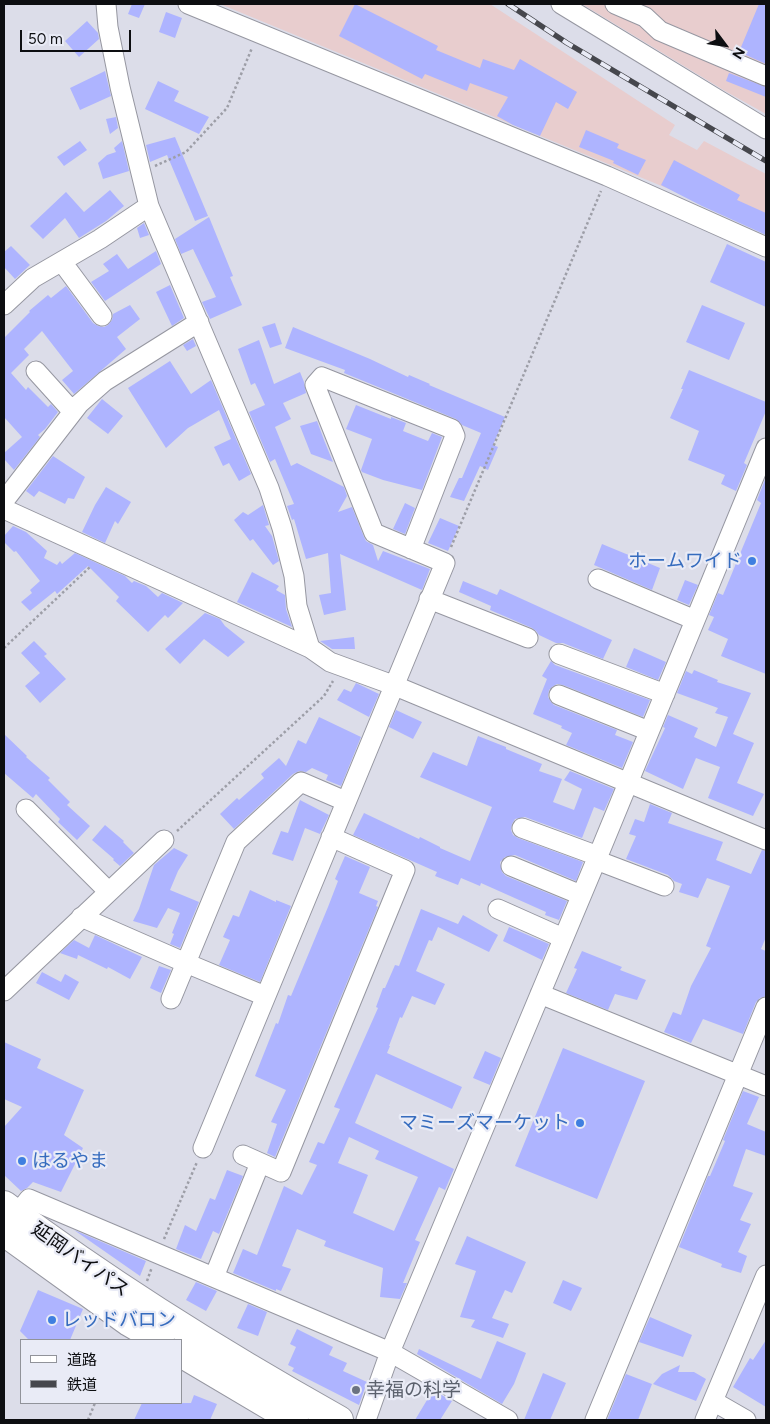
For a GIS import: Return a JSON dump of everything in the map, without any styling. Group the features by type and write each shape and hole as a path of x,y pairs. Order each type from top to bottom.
{"highway":[{"name":"延岡バイパス","path":"7,1220 57,1245 138,1301 246,1368 339,1420"},
{"name":"延岡バイパス","path":"7,1220 129,1322 158,1339"},
{"path":"182,1354 294,1420"}],"street":[{"path":"106,4 108,27 120,87 149,206 269,488 282,528 294,576 298,606 310,648"},
{"path":"188,4 607,176 766,246"},
{"path":"560,4 766,129"},
{"path":"615,4 645,17 660,31 766,76"},
{"path":"4,305 33,278 100,239 149,206"},
{"path":"62,262 102,316"},
{"path":"4,501 79,404 105,381 199,322"},
{"path":"36,372 73,412"},
{"path":"203,1148 330,837 445,563 374,533 315,385 322,377 452,429 455,436 411,548"},
{"path":"366,1420 390,1352 564,938 766,448"},
{"path":"4,509 310,648 330,662 393,685 766,840"},
{"path":"598,579 695,620"},
{"path":"430,599 528,638"},
{"path":"559,654 665,694"},
{"path":"559,695 649,731"},
{"path":"171,999 236,842 301,782 345,802"},
{"path":"26,809 109,892"},
{"path":"522,828 664,886"},
{"path":"214,1278 251,1159 281,1172 405,870 330,837"},
{"path":"4,991 164,840"},
{"path":"511,866 581,895"},
{"path":"498,909 564,938"},
{"path":"82,918 265,996"},
{"path":"540,994 766,1086"},
{"path":"595,1420 766,1007"},
{"path":"7,1220 29,1199 390,1352 508,1420"},
{"path":"705,1420 766,1275"},
{"path":"713,1401 746,1420"}],"path":[{"path":"141,172 186,152 222,116 259,33"},
{"path":"445,563 607,176"},
{"path":"4,648 103,555"},
{"path":"164,840 173,835 324,696 342,667"},
{"path":"138,1301 203,1148"},
{"path":"88,1420 95,1404"}],"shaded area":[{"path":"220,4 490,4 675,125 669,135 697,150 704,141 766,174 766,229"},
{"path":"582,4 766,4 766,114 725,91"}],"building":[{"path":"132,4 145,4 139,18 128,14"},
{"path":"355,4 438,46 436,50 480,68 483,59 514,70 520,59 577,92 568,109 556,102 540,136 497,116 508,97 470,83 467,91 425,74 422,79 339,36"},
{"path":"759,4 766,4 766,64 739,52"},
{"path":"166,12 182,18 175,38 159,32"},
{"path":"87,21 98,33 99,39 79,57 65,41"},
{"path":"105,71 111,96 80,110 70,88"},
{"path":"729,73 766,87 766,97 726,81"},
{"path":"158,81 179,91 174,101 209,117 199,134 145,109"},
{"path":"116,117 118,128 110,134 106,119"},
{"path":"586,130 619,144 617,148 646,160 638,175 613,163 614,161 579,147"},
{"path":"175,137 208,216 195,221 167,155 150,162 146,145"},
{"path":"80,141 87,150 64,166 57,157"},
{"path":"122,141 129,171 103,179 98,163 107,155 116,152 114,148"},
{"path":"674,160 740,195 737,200 766,213 766,235 661,185"},
{"path":"110,190 124,206 106,221 79,238 65,218 43,239 30,226 66,192 84,212"},
{"path":"209,217 233,276 230,277 242,305 210,319 202,302 216,297 193,249 181,254 175,239"},
{"path":"144,223 149,235 140,238 137,228"},
{"path":"727,244 766,262 766,307 710,282"},
{"path":"11,246 30,265 15,279 4,267 4,252"},
{"path":"156,251 161,264 105,301 91,282 109,271 103,264 117,254 128,269"},
{"path":"170,285 184,318 172,326 156,292"},
{"path":"66,286 93,323 98,326 104,327 108,325 112,320 113,314 130,305 140,319 117,337 126,349 74,394 62,380 73,371 42,331 24,349 29,355 11,373 26,390 28,387 48,407 51,404 58,412 38,435 40,437 14,470 4,459 4,453 22,437 4,417 4,338 29,311 48,295 51,298"},
{"path":"702,305 745,323 729,360 686,342"},
{"path":"275,323 282,344 270,348 262,327"},
{"path":"293,327 505,417 493,445 498,447 488,470 480,466 464,501 450,497 459,478 462,478 481,433 462,425 456,419 344,373 345,370 285,348"},
{"path":"193,339 196,346 187,351 183,345"},
{"path":"259,340 274,384 300,372 304,382 306,393 283,403 291,419 275,427 291,466 297,463 344,487 347,496 338,512 352,507 366,541 373,545 378,561 383,551 430,569 422,590 340,554 346,610 324,615 319,595 331,593 328,553 306,559 294,519 292,520 287,506 294,504 275,459 270,462 249,412 265,405 255,383 251,385 238,349"},
{"path":"170,361 191,394 211,380 251,474 239,481 229,463 223,466 214,447 231,439 219,410 188,428 166,448 128,388"},
{"path":"689,370 766,402 766,411 744,463 747,465 736,491 721,484 725,475 688,460 699,431 670,418"},
{"path":"102,399 123,416 108,434 87,418"},
{"path":"356,405 406,423 403,431 428,441 432,433 442,437 422,490 383,480 362,472 361,470 372,439 346,429"},
{"path":"317,421 333,462 311,454 300,426"},
{"path":"53,456 85,477 74,499 68,498 65,504 39,491 34,497 26,491"},
{"name":"ホームワイド","path":"766,477 766,674 721,656 728,639 708,630 714,617 709,615 718,593 723,595 761,503 757,500"},
{"path":"106,487 131,502 118,524 115,521 105,543 82,532"},
{"path":"405,503 415,508 405,534 393,529"},
{"path":"263,505 269,525 265,526 272,536 279,561 273,565 253,539 250,541 234,520 243,512 248,515"},
{"path":"440,518 459,526 448,551 428,543"},
{"path":"13,526 26,532 47,551 44,558 57,565 60,561 62,564 75,553 125,576 132,583 134,581 146,586 158,597 162,593 183,603 168,618 165,615 148,632 116,601 119,597 88,566 57,594 55,591 30,611 21,602 32,593 30,590 40,581 16,551 14,552 4,542 4,536"},
{"path":"602,544 660,568 652,590 594,565"},
{"path":"252,572 279,586 276,590 285,595 286,609 292,627 237,602"},
{"path":"685,580 698,585 689,605 677,600"},
{"path":"463,581 497,595 500,589 612,640 603,659 563,643 556,643 539,635 532,628 490,610 491,606 459,592"},
{"path":"205,613 220,619 225,626 245,642 228,657 204,639 180,664 165,649"},
{"path":"354,637 355,649 332,649 320,641"},
{"path":"34,641 47,654 44,656 66,679 40,703 25,686 40,673 21,653"},
{"path":"634,648 666,662 658,680 626,667"},
{"path":"551,661 555,665 650,700 643,717 563,685 557,684 549,690 548,697 554,705 617,730 615,735 633,742 622,768 566,745 572,733 561,728 562,726 533,714 547,679 542,676"},
{"path":"694,670 718,680 717,682 751,693 733,734 754,743 737,783 764,794 753,816 708,798 720,767 696,758 683,789 645,771 665,728 663,727 668,715 698,728 694,737 716,747 728,717 715,713 718,708 677,693 686,671 692,674"},
{"path":"356,683 379,694 369,717 337,700 344,689 351,692"},
{"path":"396,710 422,722 413,739 389,727"},
{"path":"319,717 361,737 341,786 326,780 328,775 312,768 306,772 299,771 293,774 234,829 220,814 237,798 239,800 264,778 261,774 279,758 286,766 298,740 306,744"},
{"path":"4,734 50,778 48,780 70,802 67,805 90,826 77,840 58,822 60,819 36,794 33,798 4,773"},
{"path":"478,736 542,764 539,771 562,779 553,802 574,810 582,789 564,780 570,771 614,789 604,811 594,807 582,838 525,817 515,819 512,824 511,830 513,835 518,838 583,862 576,881 515,855 505,857 500,862 502,872 506,876 567,901 559,920 545,915 546,912 481,883 480,886 461,878 458,885 435,876 437,872 353,835 364,813 470,861 492,807 420,777 433,752 467,766"},
{"path":"300,800 329,815 320,834 305,828 293,861 272,854 281,831 288,833"},
{"path":"650,804 672,813 668,823 723,842 716,860 751,874 762,850 766,851 766,937 761,949 766,951 766,996 756,1002 743,1034 703,1019 691,1043 664,1032 673,1012 681,1015 691,986 711,948 706,946 730,886 707,878 698,898 679,892 682,884 674,881 668,875 626,859 636,836 629,834 635,819 644,822"},
{"path":"105,825 124,841 134,853 120,866 92,840"},
{"path":"174,848 188,855 178,871 170,890 199,902 180,948 170,944 180,913 168,908 157,928 133,921 154,865"},
{"path":"345,856 370,867 359,893 378,901 376,906 378,907 275,1157 267,1153 277,1124 271,1122 286,1090 255,1076 276,1023 278,1024 288,995 291,996 328,907 338,881 335,879"},
{"path":"250,890 276,902 276,900 291,906 260,982 219,965 230,940 223,937 233,915 239,917"},
{"path":"421,909 458,924 463,915 498,935 489,952 438,927 432,941 429,940 416,971 445,984 435,1005 412,996 402,1018 400,1017 387,1053 462,1087 452,1109 376,1074 355,1123 454,1169 445,1190 439,1187 415,1240 420,1242 403,1283 407,1283 400,1299 380,1297 383,1268 324,1246 326,1241 297,1229 282,1266 291,1269 281,1291 276,1289 276,1291 233,1273 243,1249 257,1255 284,1186 302,1195 317,1165 309,1162 318,1142 324,1144 340,1109 334,1107 378,1008 376,1007 383,988 385,988 395,965 399,966","holes":["349,1137 379,1151 375,1159 418,1177 394,1231 353,1213 368,1175 338,1163"]},
{"path":"509,927 549,944 542,960 503,941"},
{"path":"95,935 142,957 130,979 108,967 107,969 78,955 77,959 60,953 74,940 89,948"},
{"path":"582,951 622,967 620,970 646,980 637,1000 615,994 608,1010 566,993 577,969 574,968"},
{"path":"159,966 171,970 161,993 150,988"},
{"path":"42,972 61,982 65,974 79,982 69,1000 36,983"},
{"path":"4,1042 41,1059 37,1068 84,1090 64,1135 83,1148 61,1192 33,1182 21,1191 4,1175 4,1127 22,1107 4,1099"},
{"name":"マミーズマーケット","path":"563,1048 645,1081 597,1199 515,1166"},
{"path":"485,1051 501,1058 490,1085 473,1078"},
{"path":"743,1091 759,1097 747,1124 766,1132 766,1156 746,1149 733,1186 753,1193 740,1220 751,1224 738,1252 747,1256 741,1273 721,1267 722,1264 679,1247 708,1176 710,1176 725,1141 723,1140"},
{"path":"227,1170 243,1176 219,1234 213,1231 201,1259 176,1249 185,1225 196,1231 210,1198 215,1200"},
{"path":"74,1230 146,1261 140,1276"},
{"path":"467,1236 526,1262 512,1293 505,1290 492,1318 509,1324 503,1338 471,1327 475,1320 460,1317 476,1271 455,1264"},
{"path":"563,1280 582,1288 571,1311 553,1303"},
{"path":"196,1282 217,1291 206,1311 186,1300"},
{"name":"レッドバロン","path":"38,1290 83,1309 70,1339 28,1339 20,1331"},
{"path":"248,1304 267,1312 258,1336 237,1328"},
{"path":"650,1317 692,1335 683,1357 639,1342"},
{"path":"297,1329 333,1347 329,1355 347,1363 343,1371 367,1382 359,1405 292,1371 294,1368 288,1365 296,1347 290,1344"},
{"path":"766,1340 766,1407 733,1387 750,1358 753,1360"},
{"path":"497,1341 526,1353 514,1384 502,1404 417,1354 419,1349 481,1379"},
{"path":"680,1365 678,1372 694,1372 706,1379 696,1401 653,1384 662,1374"},
{"path":"543,1373 566,1383 550,1420 524,1420"},
{"path":"626,1374 652,1384 638,1420 607,1420"},
{"path":"433,1390 452,1401 440,1420 415,1420"},
{"path":"194,1395 217,1404 210,1420 134,1420 142,1404 191,1403"}],"railway":[{"path":"508,4 567,43 766,161"}],"place":[{"name":"ホームワイド","path":"752,561"},
{"name":"マミーズマーケット","path":"580,1123"},
{"name":"はるやま","path":"22,1161"},
{"name":"レッドバロン","path":"52,1320"},
{"name":"幸福の科学","path":"356,1390"}]}
